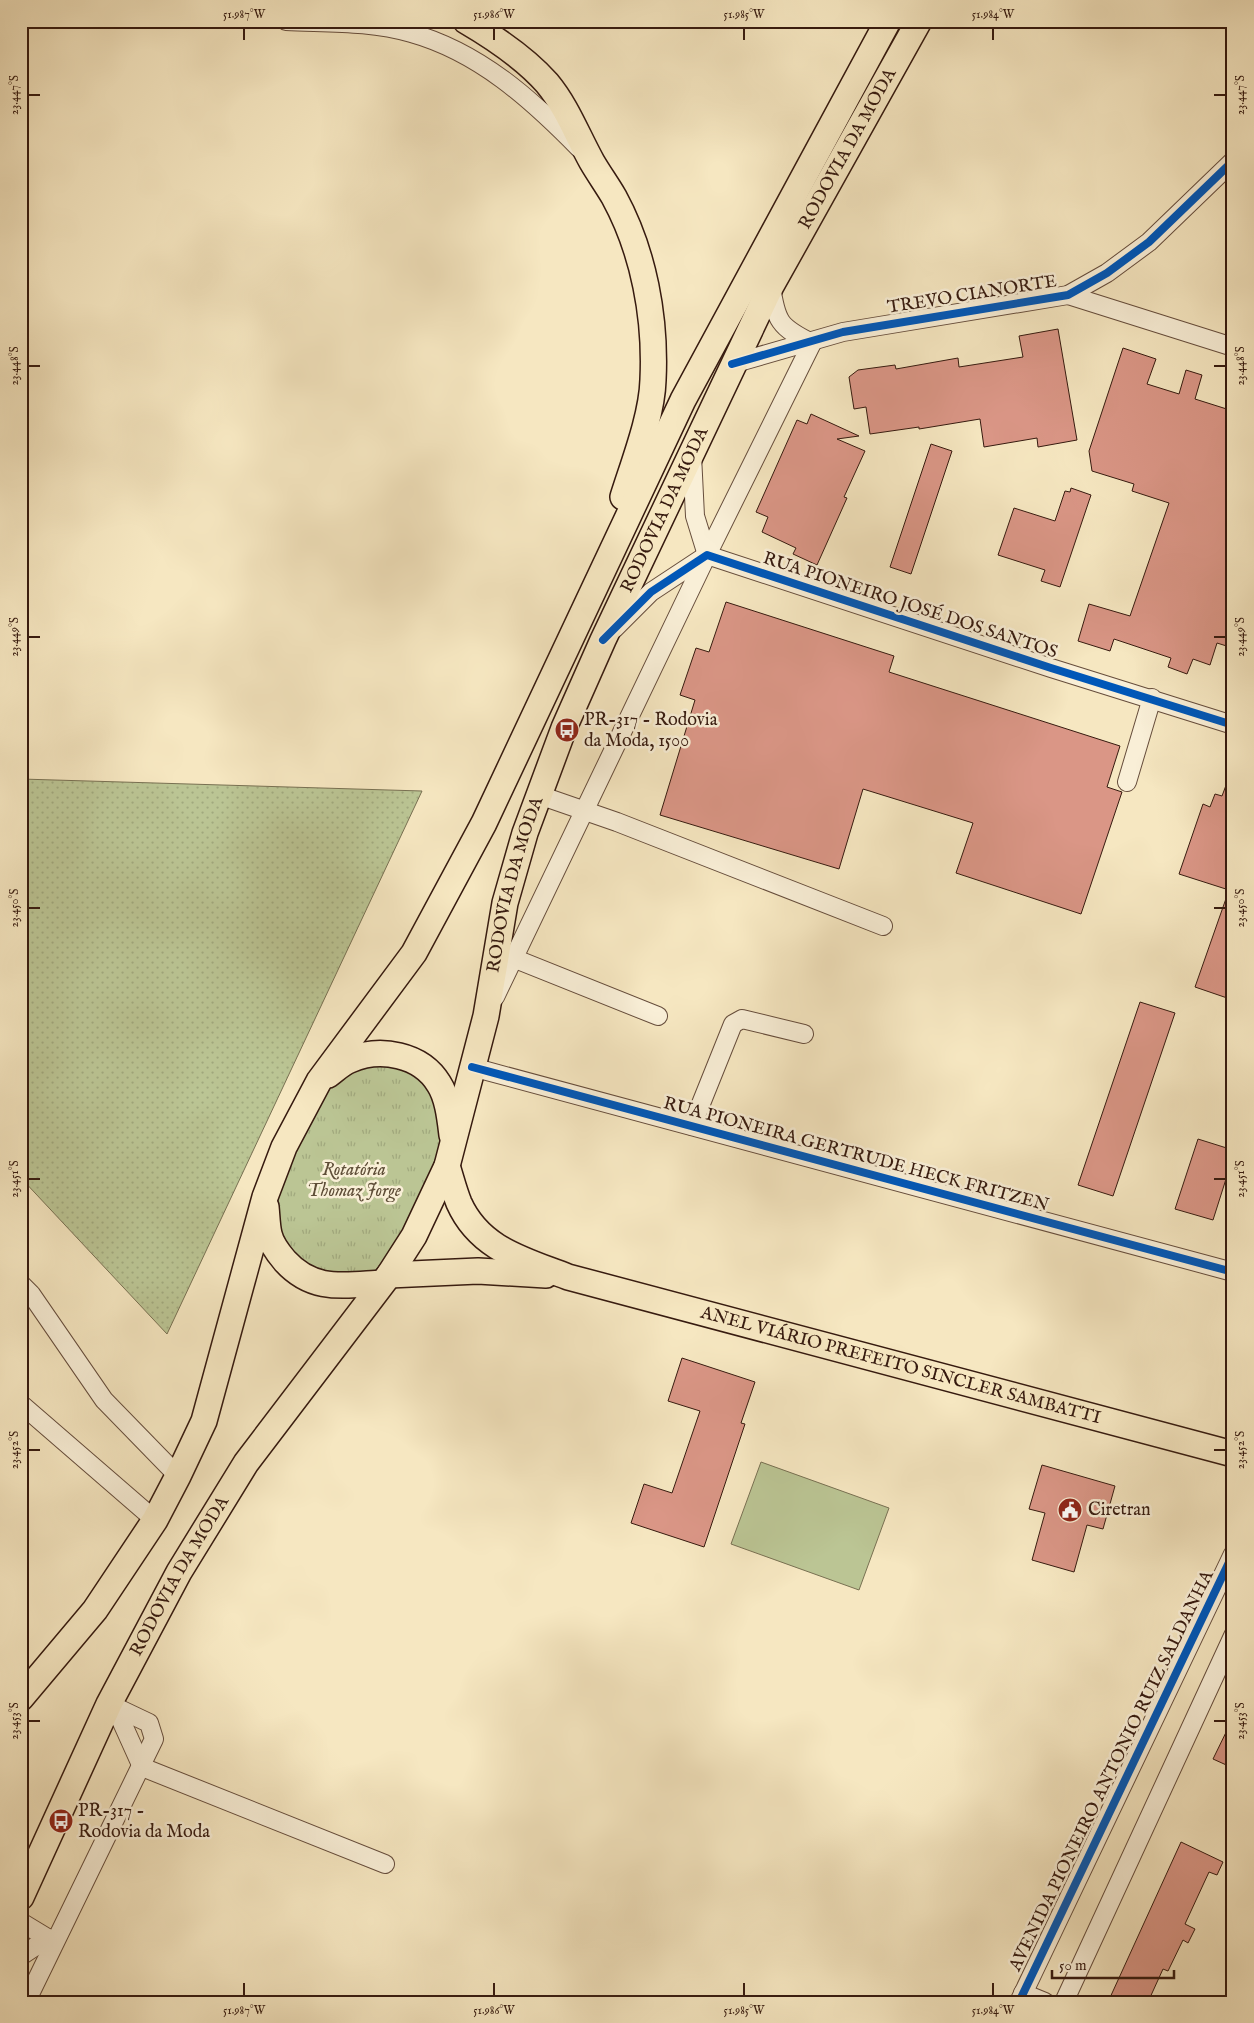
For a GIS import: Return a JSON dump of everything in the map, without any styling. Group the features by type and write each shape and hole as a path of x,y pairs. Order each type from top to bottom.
{"highway":[{"path":"466,21 517,55 547,83 574,123 591,160 615,199 640,262 652,318 653,382 642,438 594,589"},
{"name":"RODOVIA DA MODA","path":"319,1081 414,953 484,823 683,400 888,21"},
{"name":"RODOVIA DA MODA","path":"450,1156 472,1067 505,955 505,903 525,833 564,728 732,364 771,286 920,21"},
{"name":"ANEL VIÁRIO PREFEITO SINCLER SAMBATTI","path":"319,1081 349,1060 375,1053 399,1055 422,1066 439,1083 450,1115 450,1156 459,1204 476,1230 499,1250 568,1277 1233,1454"},
{"path":"22,1696 94,1610 155,1520 178,1476 204,1421 266,1197 284,1146 319,1081"},
{"path":"386,1279 414,1236 450,1156"},
{"name":"ANEL VIÁRIO PREFEITO SINCLER SAMBATTI","path":"266,1197 269,1236 281,1256 296,1274 310,1281 326,1285 478,1271 568,1277"},
{"name":"RODOVIA DA MODA","path":"21,1897 112,1706 179,1572 246,1464 386,1279"}],"street":[{"path":"286,21 378,26 411,33 450,48 498,74 545,113 591,160"},
{"name":"TREVO CIANORTE","path":"732,364 763,354 812,343 842,332 1068,295 1107,273 1149,242 1233,161"},
{"path":"658,1016 505,955 585,810 706,555 812,343 789,332 780,324 774,311 771,286"},
{"path":"1068,295 1233,347"},
{"path":"692,454 694,516 706,555"},
{"path":"603,640 651,592 706,555"},
{"name":"RUA PIONEIRO JOSÉ DOS SANTOS","path":"706,555 1041,665 1152,698 1233,725"},
{"path":"1127,782 1152,698"},
{"path":"539,795 585,810 883,926"},
{"path":"692,1126 733,1024 742,1019 804,1034"},
{"name":"RUA PIONEIRA GERTRUDE HECK FRITZEN","path":"472,1067 1233,1272"},
{"path":"21,1284 31,1294 104,1400 178,1476"},
{"path":"21,1404 155,1520"},
{"name":"AVENIDA PIONEIRO ANTONIO RUIZ SALDANHA","path":"1021,1997 1233,1554"},
{"path":"1064,2002 1233,1636"},
{"path":"24,2001 51,1940 142,1767 154,1739 153,1730 149,1723 112,1706"},
{"path":"112,1706 142,1767 385,1864"},
{"path":"21,1922 51,1940"},
{"path":"21,1956 51,1940"},
{"path":"1021,1997 1045,2002"}],"green space":[{"path":"21,779 422,791 167,1334 21,1178"},
{"name":"Rotatória Thomaz Jorge","path":"349,1060 422,1066 452,1145 389,1275 326,1285 269,1236 284,1147"},
{"path":"761,1462 889,1508 859,1590 731,1544"}],"building":[{"path":"1058,329 1077,440 1038,447 1037,438 984,447 980,419 919,429 919,427 870,434 866,407 854,409 849,377 858,370 895,365 896,369 958,358 959,367 1023,357 1019,336"},
{"path":"1123,348 1156,359 1147,384 1179,394 1186,370 1202,375 1195,399 1233,411 1233,648 1217,643 1210,665 1193,659 1187,674 1168,667 1171,658 1114,639 1110,651 1078,641 1089,604 1130,616 1169,503 1132,491 1134,484 1092,471 1089,451"},
{"path":"811,414 859,436 837,439 865,451 844,497 847,498 817,565 793,554 796,548 762,532 768,517 756,512 797,420 807,424"},
{"path":"931,444 952,451 911,574 890,567"},
{"path":"1071,488 1091,495 1060,587 1041,581 1045,570 998,555 1014,508 1055,521 1065,491 1070,492"},
{"path":"726,602 894,656 889,672 1120,746 1107,787 1122,792 1081,914 956,873 973,823 863,789 839,869 660,815 695,700 680,695 696,648 709,652"},
{"path":"1231,772 1233,772 1233,1000 1195,987 1229,890 1179,874 1203,804 1210,807 1215,794 1222,796"},
{"path":"1140,1002 1175,1013 1113,1196 1078,1185"},
{"path":"1198,1139 1233,1150 1233,1157 1213,1220 1175,1209"},
{"path":"682,1358 755,1382 741,1423 745,1424 704,1547 631,1523 644,1484 672,1493 700,1411 668,1401"},
{"path":"1042,1465 1115,1486 1103,1529 1087,1525 1074,1572 1032,1560 1045,1513 1029,1509"},
{"path":"1233,1718 1233,1768 1213,1759"},
{"path":"1181,1842 1223,1862 1217,1875 1209,1872 1185,1924 1195,1929 1188,1943 1183,1940 1168,1971 1163,1969 1148,2002 1108,2002"}],"cycle path":[{"path":"732,364 843,332 1068,295 1107,273 1149,242 1233,161"},
{"path":"603,640 651,592 707,555 1051,668 1233,725"},
{"path":"472,1067 1233,1272"},
{"path":"1019,2002 1233,1554"}],"place":[{"name":"PR-317 - Rodovia da Moda, 1500","path":"567,730"},
{"name":"Ciretran","path":"1070,1510"},
{"name":"PR-317 - Rodovia da Moda","path":"61,1821"}]}
